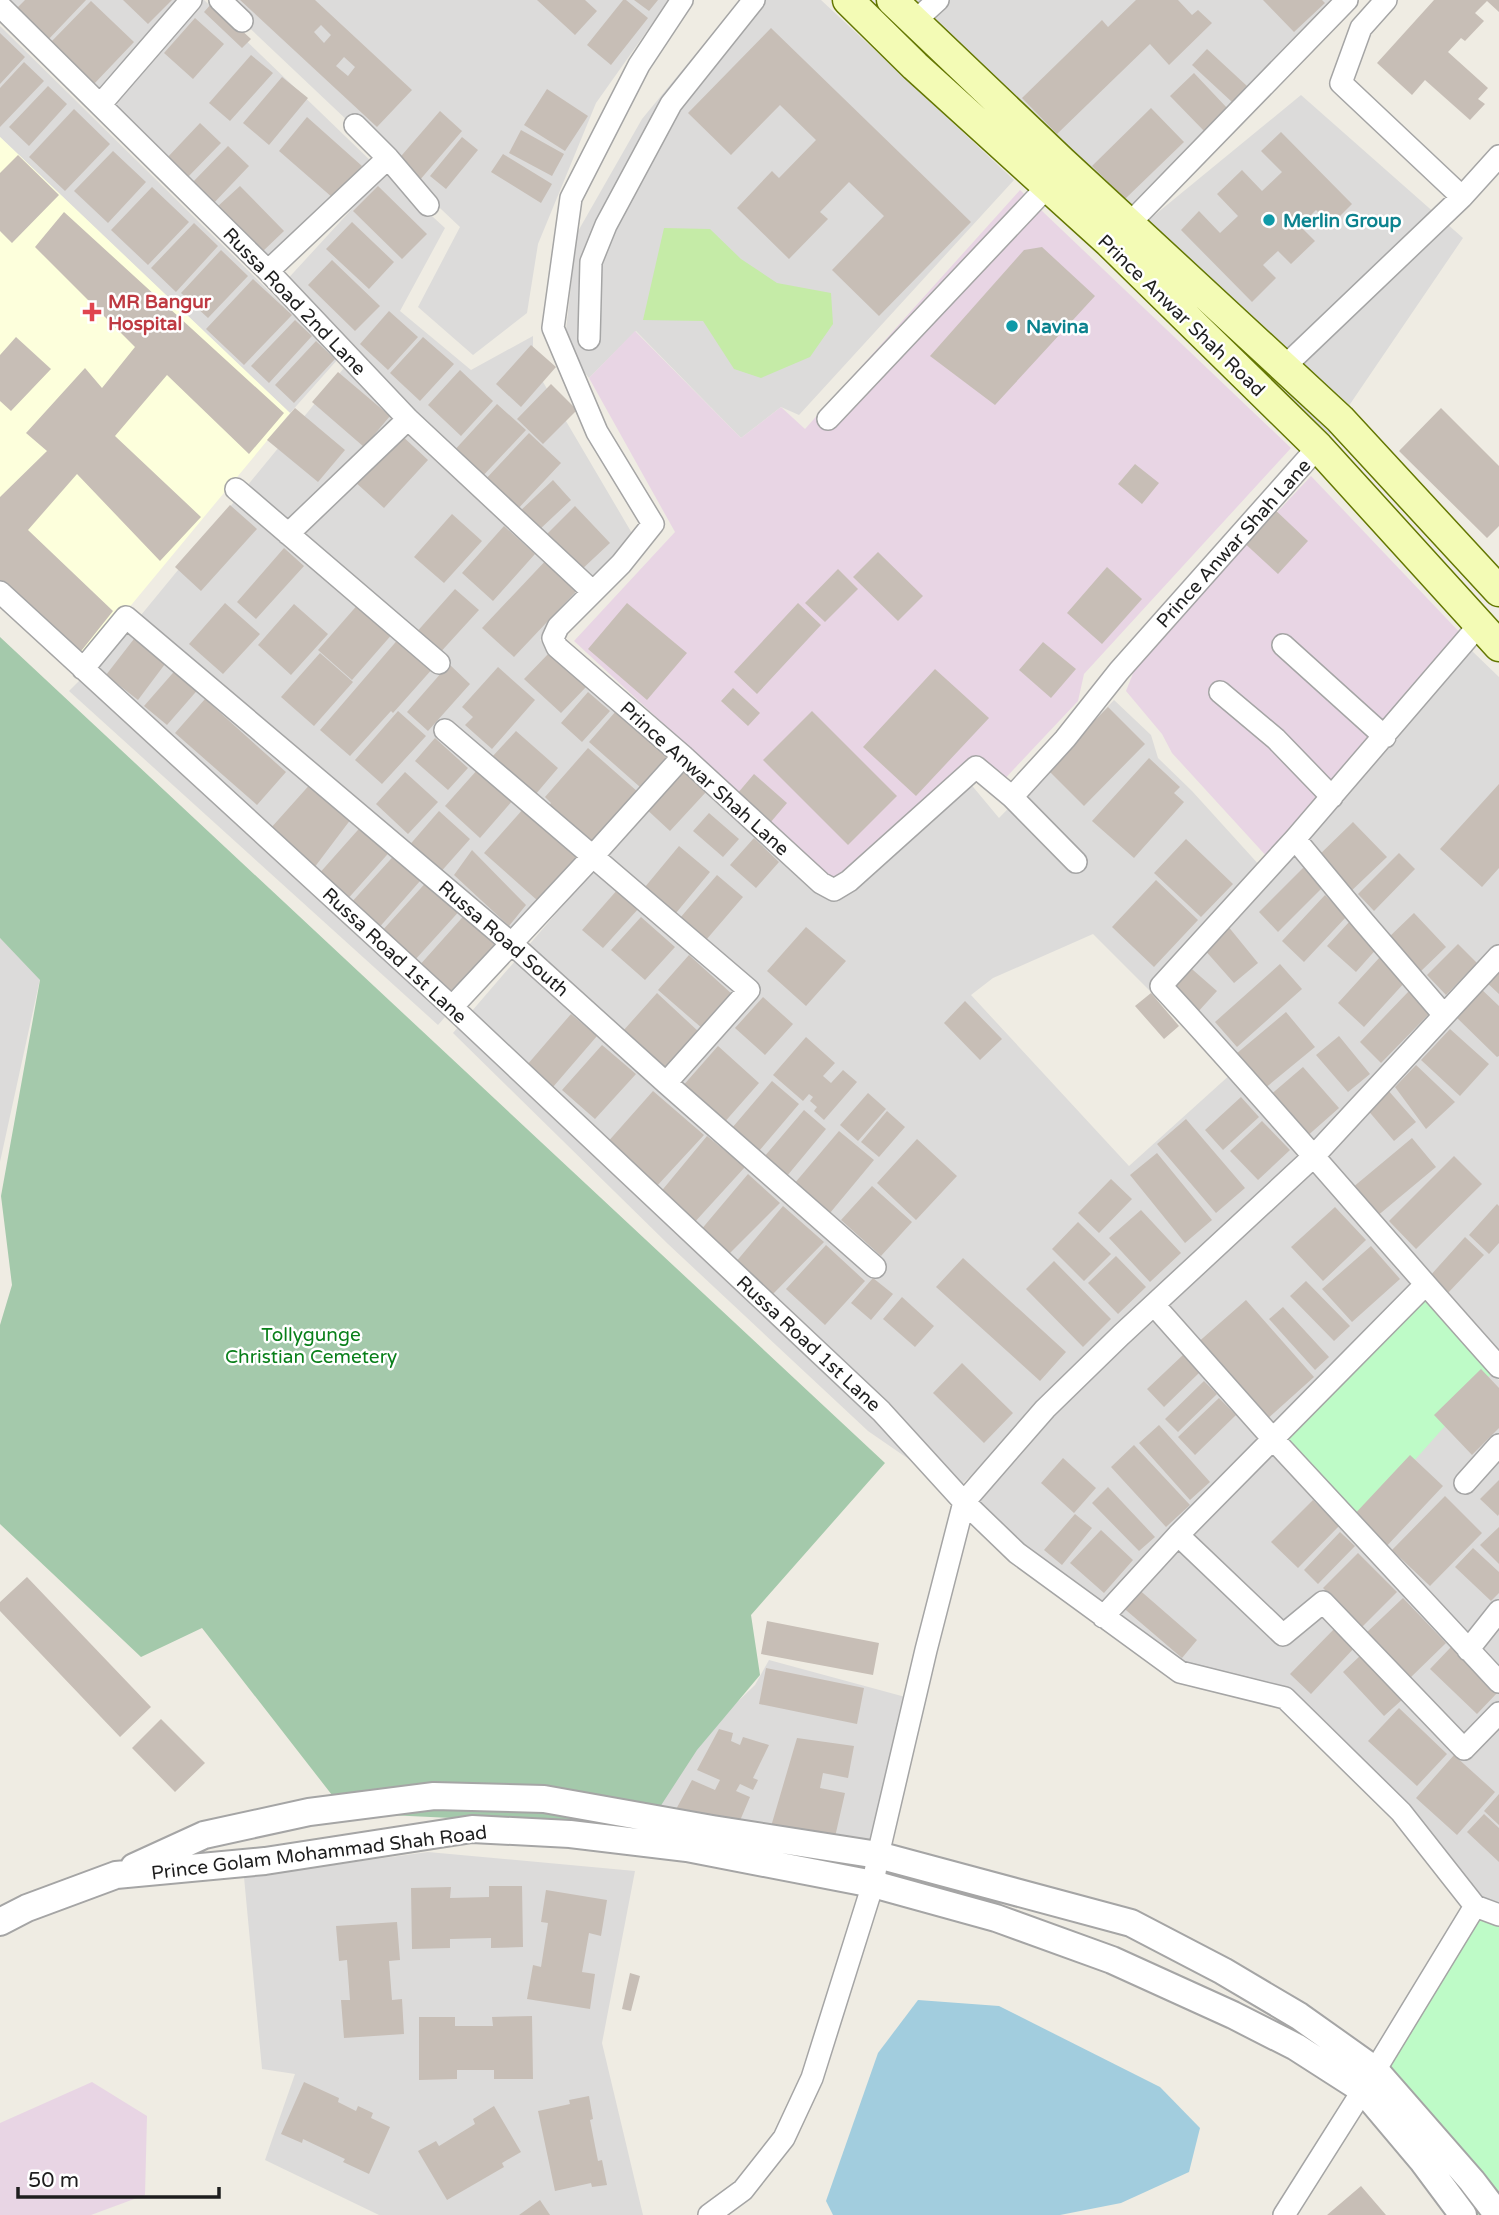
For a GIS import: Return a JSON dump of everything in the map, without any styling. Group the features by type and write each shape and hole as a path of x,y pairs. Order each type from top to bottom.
{"main road":[{"name":"Prince Anwar Shah Road","path":"848,0 915,66 1144,276 1323,453 1489,636"},
{"name":"Prince Anwar Shah Road","path":"892,0 1340,419 1499,590"},
{"path":"1323,453 1350,432"}],"street":[{"path":"100,105 191,0"},
{"path":"220,0 242,21"},
{"name":"Prince Anwar Shah Lane","path":"682,0 639,65 571,198 553,328 597,432 653,524 621,564 558,627 553,638 557,647 684,756 821,883 834,890 849,881 976,767 1012,797 1065,739 1118,671 1323,453"},
{"path":"589,339 591,262 606,225 671,104 754,0"},
{"path":"915,21 938,0"},
{"path":"1129,224 1348,0"},
{"path":"1386,0 1360,28 1341,83 1462,197"},
{"name":"Russa Road 2nd Lane","path":"0,6 268,271 408,419 593,592"},
{"path":"355,125 388,158 428,205"},
{"path":"1284,367 1462,197 1499,156"},
{"path":"268,271 388,158"},
{"path":"828,419 1048,186"},
{"path":"288,534 408,419"},
{"path":"236,489 439,663"},
{"name":"Russa Road 1st Lane","path":"0,592 452,1007 881,1411 964,1502 1017,1553 1180,1672 1285,1698 1401,1812 1475,1906"},
{"name":"Russa Road South","path":"83,669 127,617 512,943 666,1083 875,1266"},
{"path":"1489,636 1385,737 1161,986 1499,1367"},
{"path":"1283,645 1385,737"},
{"path":"1220,692 1276,739 1332,797"},
{"path":"445,730 749,990 666,1083"},
{"path":"452,1007 684,756"},
{"path":"1012,797 1076,862"},
{"path":"1295,839 1444,1015"},
{"path":"721,2211 743,2190 784,2138 811,2078 873,1884 926,1650 964,1502 1045,1409 1313,1157 1499,956"},
{"path":"1103,1617 1178,1535 1425,1285"},
{"path":"1154,1305 1273,1439 1499,1682"},
{"path":"1465,1483 1499,1445"},
{"path":"1178,1535 1283,1635 1323,1602 1464,1749 1499,1713"},
{"path":"1468,1650 1499,1611"},
{"path":"116,1875 204,1835 309,1812 434,1796 544,1799 878,1855 1131,1923 1223,1971 1299,2016 1472,2181 1498,2215"},
{"name":"Prince Golam Mohammad Shah Road","path":"0,1922 27,1908 116,1875 265,1861 472,1829 570,1834 687,1848 873,1884 996,1918 1112,1960 1369,2080 1422,2160 1463,2215"},
{"path":"1284,2215 1475,1906 1499,1914"}],"shaded area":[{"path":"0,0 204,0 374,164 268,271"},
{"path":"220,0 669,0 596,103 538,244 527,313 473,355 418,307 460,227"},
{"path":"740,0 821,0 1014,180 799,415 781,407 741,438 636,331 589,378 564,347 577,233 642,119"},
{"path":"893,0 1339,0 1122,227"},
{"path":"0,26 338,359 290,413 0,137"},
{"path":"1301,95 1463,238 1327,438 1123,241"},
{"name":"MR Bangur Hospital","path":"0,137 290,413 123,615 81,661 0,586"},
{"path":"385,173 445,228 400,311 471,370 533,336 533,365 633,535 540,640 675,756 438,1025 69,691 123,637 353,357 283,284"},
{"path":"1020,190 1291,448 1084,674 1078,701 997,787 972,763 832,880 574,641 675,532 589,378 635,331 741,438 781,407 805,429"},
{"path":"1311,476 1465,638 1269,859 1172,753 1162,734 1126,691 1138,661"},
{"path":"1471,650 1499,677 1499,946 1313,1152 1172,987"},
{"path":"1114,700 1151,735 1158,758 1261,867 1151,992 1093,934 993,978 971,995 1129,1166 1232,1073 1302,1157 955,1491 868,1431 668,1244 453,1033 683,766 835,901 969,782 999,818"},
{"path":"0,938 40,979 0,1162"},
{"path":"1499,960 1499,1370 1311,1160"},
{"path":"1313,1166 1416,1282 1104,1607 966,1501 1150,1315"},
{"path":"1492,1373 1499,1380 1499,1906 1477,1898 1286,1692 1179,1664 1107,1615 1274,1449"},
{"path":"769,1660 909,1698 870,1873 643,1819 699,1739 755,1685"},
{"path":"428,1852 635,1871 602,2043 643,2215 379,2215 265,2160 295,2074 262,2069 244,1877"},
{"path":"92,2082 147,2116 145,2195 91,2215 0,2215 0,2123"}],"green space":[{"path":"664,228 710,229 741,259 777,283 831,293 833,324 810,357 761,378 734,369 703,321 643,320"},
{"name":"Tollygunge Christian Cemetery","path":"0,637 885,1463 751,1615 760,1675 697,1750 647,1827 346,1813 202,1628 141,1657 0,1524 0,1325 12,1285 1,1196 40,980 0,938"},
{"path":"1426,1293 1492,1373 1359,1523 1282,1438"},
{"path":"1482,1913 1499,1921 1499,2215 1449,2215 1366,2105"}],"water":[{"path":"918,2000 999,2006 1160,2087 1200,2128 1189,2172 1121,2203 1060,2215 833,2215 826,2201 878,2053"}],"building":[{"path":"25,0 86,0 46,42 14,11"},
{"path":"123,0 172,0 148,24"},
{"path":"240,0 315,0 412,90 377,127","holes":["321,25 331,35 324,43 314,32","344,57 355,67 348,76 336,66"]},
{"path":"537,0 585,0 597,11 575,35"},
{"path":"623,0 648,18 611,65 587,45"},
{"path":"634,0 658,0 649,11"},
{"path":"1136,0 1178,0 1192,15 1198,10 1212,23 1169,65 1150,44 1057,134 1022,98 1102,20 1108,27"},
{"path":"1263,0 1322,0 1325,3 1294,32"},
{"path":"1434,0 1499,0 1499,12 1487,1 1475,13 1484,21 1465,41 1461,38 1448,52 1488,88 1478,99 1485,104 1470,120 1425,80 1412,95 1377,63"},
{"path":"91,1 134,42 93,85 50,43"},
{"path":"212,3 251,39 242,48 204,12"},
{"path":"195,18 224,44 193,79 164,53"},
{"path":"771,28 971,222 879,316 832,270 884,216 849,182 820,212 828,219 789,259 737,208 772,171 779,178 816,140 780,105 731,155 688,113"},
{"path":"0,33 25,57 0,84"},
{"path":"1207,49 1247,86 1232,102 1192,65"},
{"path":"251,55 273,73 230,121 209,103"},
{"path":"24,62 44,81 0,127 0,88"},
{"path":"1194,73 1228,109 1205,132 1170,96"},
{"path":"282,77 308,98 269,145 243,123"},
{"path":"48,86 67,104 29,146 9,127"},
{"path":"547,89 588,116 565,151 524,125"},
{"path":"1151,108 1184,142 1125,199 1092,166"},
{"path":"74,109 110,144 65,191 29,157"},
{"path":"440,111 462,131 419,181 396,162"},
{"path":"307,117 362,166 333,198 279,151"},
{"path":"200,123 221,143 186,179 166,159"},
{"path":"521,130 564,154 552,176 509,153"},
{"name":"Merlin Group","path":"1281,132 1352,204 1331,225 1316,210 1300,226 1315,241 1291,264 1278,251 1263,265 1276,278 1252,302 1181,230 1199,211 1220,233 1238,216 1217,194 1242,170 1262,191 1282,172 1261,151"},
{"path":"462,137 478,150 446,189 430,176"},
{"path":"228,146 249,166 211,206 190,185"},
{"path":"113,151 146,182 108,223 74,191"},
{"path":"503,154 552,184 541,203 491,172"},
{"path":"18,155 59,195 12,243 0,231 0,173"},
{"path":"240,186 284,231 261,253 217,207"},
{"path":"378,186 427,234 402,259 353,211"},
{"path":"152,187 189,222 148,265 111,230"},
{"path":"64,212 284,413 249,454 167,375 115,436 201,517 160,561 77,474 28,530 113,611 78,655 0,585 0,497 47,451 26,433 85,368 102,388 135,347 35,247"},
{"path":"352,222 394,262 369,289 326,249"},
{"path":"194,223 218,246 176,292 151,268"},
{"name":"Navina","path":"1042,247 1095,296 995,405 930,356 1024,250"},
{"path":"221,250 248,276 208,318 181,293"},
{"path":"332,260 380,306 355,331 308,285"},
{"path":"253,279 292,315 244,365 206,329"},
{"path":"389,311 418,337 388,370 360,344"},
{"path":"295,320 312,336 269,383 251,366"},
{"path":"16,337 51,369 11,411 0,401 0,355"},
{"path":"423,337 454,364 420,401 390,373"},
{"path":"316,341 335,359 294,403 275,385"},
{"path":"531,345 556,367 521,407 496,384"},
{"path":"460,370 493,401 461,436 428,405"},
{"path":"338,372 390,416 364,447 312,402"},
{"path":"551,384 577,410 543,444 517,419"},
{"path":"497,404 526,430 479,480 451,454"},
{"path":"295,408 345,450 318,482 267,440"},
{"path":"1441,408 1499,466 1499,526 1487,538 1399,451"},
{"path":"399,433 428,460 384,508 354,481"},
{"path":"529,433 561,463 515,512 483,482"},
{"path":"1135,464 1159,483 1142,504 1118,484"},
{"path":"553,480 571,500 538,531 519,512"},
{"path":"230,505 257,529 201,591 175,567"},
{"path":"575,506 610,543 579,572 545,536"},
{"path":"1271,506 1308,541 1278,574 1240,539"},
{"path":"452,514 482,541 444,583 414,557"},
{"path":"504,526 535,554 493,601 462,573"},
{"path":"284,548 304,566 256,619 237,602"},
{"path":"878,552 923,596 898,621 853,577"},
{"path":"550,556 582,585 514,657 482,628"},
{"path":"1107,567 1142,599 1102,644 1067,613"},
{"path":"838,569 858,589 825,622 805,603"},
{"path":"455,589 479,610 437,656 414,635"},
{"path":"360,602 394,632 352,680 318,650"},
{"path":"225,603 260,634 223,674 189,644"},
{"path":"627,603 687,653 647,700 588,649"},
{"path":"798,603 821,625 757,694 734,672"},
{"path":"294,604 328,634 291,675 258,645"},
{"path":"137,635 168,660 138,700 106,675"},
{"path":"400,637 434,667 350,756 320,730"},
{"path":"1043,642 1076,669 1051,698 1019,670"},
{"path":"550,652 587,686 561,713 524,679"},
{"path":"320,653 353,682 314,726 281,697"},
{"path":"449,664 470,684 428,731 407,712"},
{"path":"179,666 201,686 167,725 144,706"},
{"path":"498,667 535,700 492,749 465,725 473,717 462,707"},
{"path":"935,669 989,718 916,796 863,747"},
{"path":"733,688 760,713 748,726 721,701"},
{"path":"588,692 610,711 582,742 561,723"},
{"path":"205,699 286,772 257,805 175,733"},
{"path":"1108,707 1145,744 1084,806 1047,769"},
{"path":"398,711 426,736 382,784 355,760"},
{"path":"616,711 667,757 640,787 589,742"},
{"path":"812,711 897,796 848,845 763,760"},
{"path":"516,731 558,768 535,795 492,757"},
{"path":"435,738 468,768 448,790 415,761"},
{"path":"588,748 638,792 591,845 548,807 551,803 545,797"},
{"path":"1149,758 1180,787 1174,793 1184,802 1134,858 1092,821"},
{"path":"680,768 706,792 670,831 643,806"},
{"path":"478,769 513,800 480,838 445,806"},
{"path":"405,772 438,802 408,834 376,804"},
{"path":"754,774 787,803 770,823 737,794"},
{"path":"313,781 351,819 314,868 270,829"},
{"path":"1499,784 1499,868 1482,887 1440,849"},
{"path":"524,808 578,856 538,901 484,853"},
{"path":"439,811 470,839 438,875 407,848"},
{"path":"709,813 739,839 723,857 693,831"},
{"path":"365,822 394,847 345,902 317,876"},
{"path":"1353,822 1387,857 1348,894 1315,859"},
{"path":"754,838 779,862 756,888 730,865"},
{"path":"1186,839 1233,884 1201,917 1154,873"},
{"path":"679,846 710,872 676,913 645,887"},
{"path":"400,849 427,873 377,930 349,905"},
{"path":"472,850 526,905 509,926 454,875"},
{"path":"1399,853 1415,869 1374,911 1358,894"},
{"path":"1307,864 1326,884 1278,932 1259,912"},
{"path":"717,875 743,897 706,940 680,918"},
{"path":"430,878 463,907 414,961 381,932"},
{"path":"1156,880 1198,920 1154,967 1112,927"},
{"path":"618,889 639,908 603,948 582,930"},
{"path":"1325,895 1347,916 1304,962 1282,941"},
{"path":"469,910 502,940 451,997 418,967"},
{"path":"1414,913 1446,947 1420,972 1388,938"},
{"path":"641,917 675,947 645,980 611,950"},
{"path":"1350,921 1379,946 1356,972 1327,946"},
{"path":"1227,925 1258,963 1234,983 1203,948"},
{"path":"806,927 846,961 806,1006 767,971"},
{"path":"1458,944 1477,963 1446,995 1427,975"},
{"path":"689,955 733,995 703,1029 658,990"},
{"path":"1380,957 1406,981 1364,1027 1338,1003"},
{"path":"1185,963 1217,991 1197,1013 1166,985"},
{"path":"1280,964 1302,989 1237,1047 1215,1022"},
{"path":"1499,965 1499,994 1484,980"},
{"path":"1478,986 1499,1006 1497,1057 1452,1013"},
{"path":"1409,991 1431,1012 1381,1063 1360,1042"},
{"path":"657,993 699,1032 665,1069 623,1031"},
{"path":"1151,993 1179,1026 1164,1039 1135,1006"},
{"path":"763,997 793,1024 765,1055 735,1028"},
{"path":"965,1001 1002,1039 980,1060 944,1023"},
{"path":"1286,1012 1315,1047 1264,1089 1236,1054"},
{"path":"571,1014 597,1036 553,1087 527,1065"},
{"path":"1450,1029 1489,1064 1460,1096 1421,1060"},
{"path":"1339,1036 1370,1074 1348,1092 1316,1055"},
{"path":"806,1037 835,1063 823,1076 831,1083 843,1070 857,1082 824,1120 814,1111 817,1107 810,1101 813,1097 809,1094 803,1101 773,1075"},
{"path":"602,1045 636,1074 595,1119 562,1090"},
{"path":"718,1046 759,1083 722,1125 681,1088"},
{"path":"1416,1065 1455,1102 1426,1129 1395,1087"},
{"path":"1303,1067 1339,1108 1305,1138 1268,1097"},
{"path":"772,1081 799,1104 759,1151 732,1128"},
{"path":"1387,1089 1416,1122 1394,1141 1366,1108"},
{"path":"653,1091 704,1135 656,1187 606,1144"},
{"path":"868,1093 886,1109 858,1141 840,1125"},
{"path":"1241,1097 1259,1117 1223,1150 1205,1130"},
{"path":"804,1110 826,1129 787,1176 764,1157"},
{"path":"887,1111 905,1127 879,1157 861,1142"},
{"path":"1186,1119 1245,1188 1216,1213 1157,1144"},
{"path":"1262,1121 1290,1150 1258,1180 1230,1151"},
{"path":"839,1131 874,1160 830,1213 794,1184"},
{"path":"707,1136 745,1167 693,1224 659,1194"},
{"path":"1412,1138 1436,1167 1376,1217 1352,1188"},
{"path":"917,1139 957,1176 916,1220 877,1183"},
{"path":"1157,1153 1212,1220 1185,1243 1130,1175"},
{"path":"1454,1156 1482,1184 1416,1249 1389,1221"},
{"path":"748,1174 780,1203 728,1255 700,1231"},
{"path":"1111,1179 1132,1199 1099,1233 1078,1213"},
{"path":"872,1186 912,1222 881,1256 841,1220"},
{"path":"1497,1204 1499,1243 1489,1254 1469,1235"},
{"path":"783,1206 824,1242 771,1296 735,1263"},
{"path":"1335,1207 1366,1240 1323,1281 1291,1247"},
{"path":"1141,1210 1181,1253 1150,1282 1109,1238"},
{"path":"1078,1222 1111,1254 1084,1281 1052,1249"},
{"path":"1465,1237 1484,1255 1447,1294 1429,1277"},
{"path":"826,1245 865,1281 825,1325 786,1289"},
{"path":"1371,1246 1400,1279 1352,1322 1322,1289"},
{"path":"1116,1256 1146,1287 1118,1314 1088,1283"},
{"path":"963,1258 1066,1352 1040,1381 936,1287"},
{"path":"1054,1261 1111,1319 1083,1347 1026,1289"},
{"path":"873,1278 893,1294 871,1320 851,1303"},
{"path":"1306,1281 1350,1326 1334,1341 1290,1296"},
{"path":"902,1297 934,1326 915,1347 883,1319"},
{"path":"1246,1300 1314,1377 1264,1422 1195,1345"},
{"path":"1283,1307 1329,1357 1315,1370 1269,1319"},
{"path":"1184,1354 1200,1372 1164,1407 1147,1389"},
{"path":"962,1363 1013,1413 984,1443 933,1393"},
{"path":"1481,1369 1499,1388 1499,1428 1472,1455 1434,1415"},
{"path":"1204,1381 1217,1394 1178,1432 1165,1419"},
{"path":"1219,1398 1236,1415 1195,1455 1178,1437"},
{"path":"1159,1425 1210,1482 1190,1500 1139,1443"},
{"path":"1134,1445 1190,1505 1166,1527 1111,1467"},
{"path":"1410,1455 1443,1486 1384,1549 1351,1518"},
{"path":"1063,1458 1096,1488 1074,1513 1041,1483"},
{"path":"1499,1480 1499,1514 1498,1516 1480,1499"},
{"path":"1108,1487 1155,1537 1139,1551 1092,1503"},
{"path":"1445,1496 1482,1533 1430,1586 1392,1550"},
{"path":"1313,1500 1339,1526 1298,1568 1271,1542"},
{"path":"1075,1514 1092,1528 1062,1565 1044,1550"},
{"path":"1499,1527 1499,1564 1480,1545"},
{"path":"1101,1530 1133,1560 1104,1593 1070,1563"},
{"path":"1340,1532 1355,1546 1318,1584 1304,1570"},
{"path":"1473,1548 1499,1572 1499,1593 1491,1601 1455,1567"},
{"path":"1358,1553 1397,1592 1362,1627 1323,1588"},
{"path":"27,1577 151,1707 120,1737 0,1611 0,1602"},
{"path":"1136,1587 1197,1640 1182,1658 1120,1605"},
{"path":"1403,1598 1446,1643 1409,1679 1365,1634"},
{"path":"767,1621 879,1643 873,1675 761,1654"},
{"path":"1336,1627 1356,1646 1311,1694 1290,1674"},
{"path":"1451,1647 1498,1692 1477,1714 1430,1669"},
{"path":"1362,1654 1404,1698 1384,1716 1343,1672"},
{"path":"766,1668 864,1688 857,1724 759,1704"},
{"path":"1399,1708 1447,1754 1417,1786 1368,1741"},
{"path":"161,1719 205,1763 175,1792 132,1748"},
{"path":"719,1729 733,1733 731,1741 740,1745 743,1737 769,1745 753,1778 758,1780 753,1790 740,1784 736,1791 750,1797 736,1830 674,1813 692,1780 715,1790 720,1780 697,1770"},
{"path":"797,1738 854,1746 848,1778 823,1773 820,1788 845,1793 835,1837 807,1836 809,1830 770,1830"},
{"path":"1454,1755 1495,1792 1457,1835 1416,1798"},
{"path":"1499,1794 1499,1825 1484,1811"},
{"path":"1484,1814 1499,1828 1499,1862 1467,1832"},
{"path":"489,1886 522,1886 523,1947 491,1948 491,1938 450,1939 450,1948 412,1949 411,1888 451,1887 450,1898 489,1897"},
{"path":"546,1890 607,1900 601,1936 589,1933 582,1972 595,1974 590,2009 527,1999 533,1965 541,1967 548,1923 541,1922"},
{"path":"397,1922 400,1960 389,1961 392,2000 402,1999 404,2034 344,2038 341,2000 350,2000 347,1960 339,1961 336,1926"},
{"path":"630,1973 640,1976 631,2011 622,2009"},
{"path":"532,2016 533,2079 494,2079 494,2070 457,2070 457,2079 419,2080 419,2017 455,2017 455,2026 493,2026 492,2017"},
{"path":"304,2082 339,2098 338,2102 356,2111 358,2106 373,2113 371,2118 390,2127 369,2174 303,2139 302,2143 281,2134"},
{"path":"589,2096 593,2119 590,2120 598,2161 602,2160 607,2185 592,2187 591,2183 555,2191 538,2111 570,2104 569,2100"},
{"path":"494,2106 521,2152 502,2163 504,2167 447,2200 418,2151 436,2141 439,2146 475,2124 473,2119"},
{"path":"1361,2186 1386,2215 1327,2215"},
{"path":"540,2200 550,2215 519,2215"}],"place":[{"name":"Merlin Group","path":"1269,220"},
{"name":"MR Bangur Hospital","path":"92,312"},
{"name":"Navina","path":"1012,326"}]}
